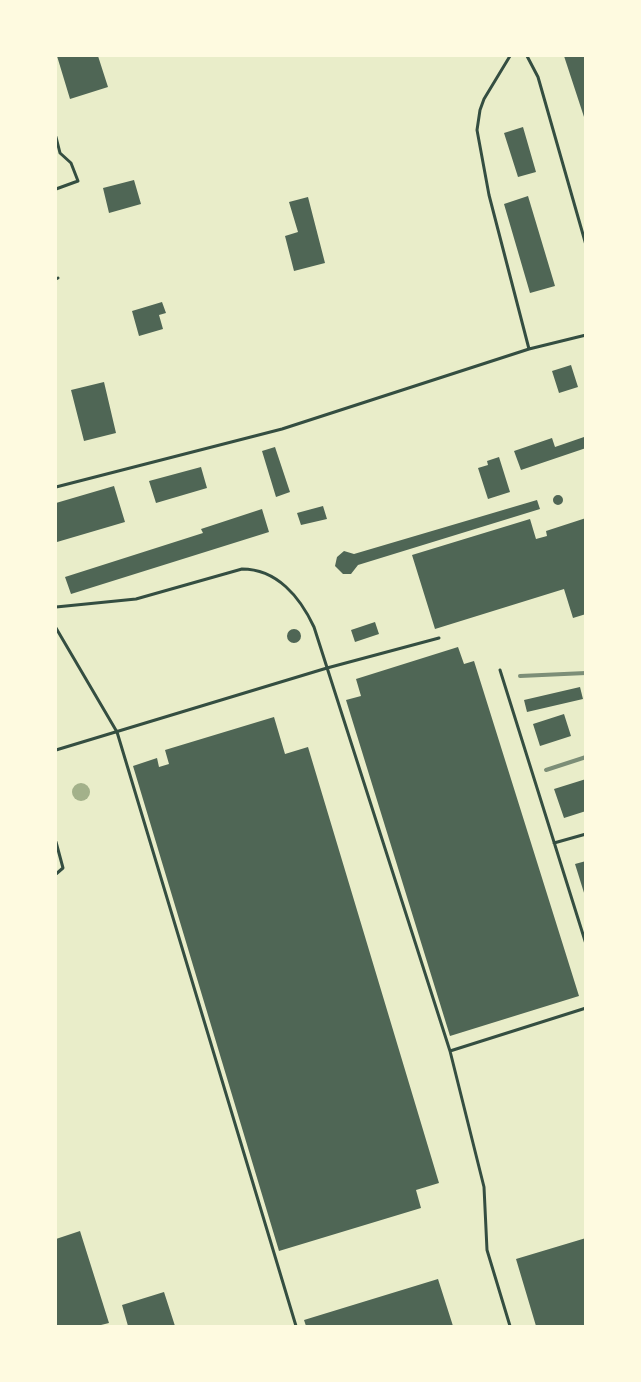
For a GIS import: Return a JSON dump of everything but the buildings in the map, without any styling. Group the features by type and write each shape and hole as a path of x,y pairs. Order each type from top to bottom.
{"lane":[{"path":"510,56 484,99 477,130 489,195 530,349"},
{"path":"527,56 538,77 585,245"},
{"path":"56,137 60,153 71,162 78,181 56,189"},
{"path":"56,487 282,429 530,349 585,335"},
{"path":"56,608 136,599 232,570 250,569 269,574 285,586 302,604 314,627 450,1051 484,1187 487,1250 510,1326"},
{"path":"56,628 117,732 296,1326"},
{"path":"56,750 327,668 439,638"},
{"path":"500,670 585,944"},
{"path":"554,843 585,834"},
{"path":"56,842 63,868 56,874"},
{"path":"450,1051 585,1008"}],"shaded area":[{"path":"77,783 85,783 90,788 88,799 77,801 72,796 72,788"}],"railway":[{"path":"520,676 586,673"},
{"path":"546,770 586,757"}]}
